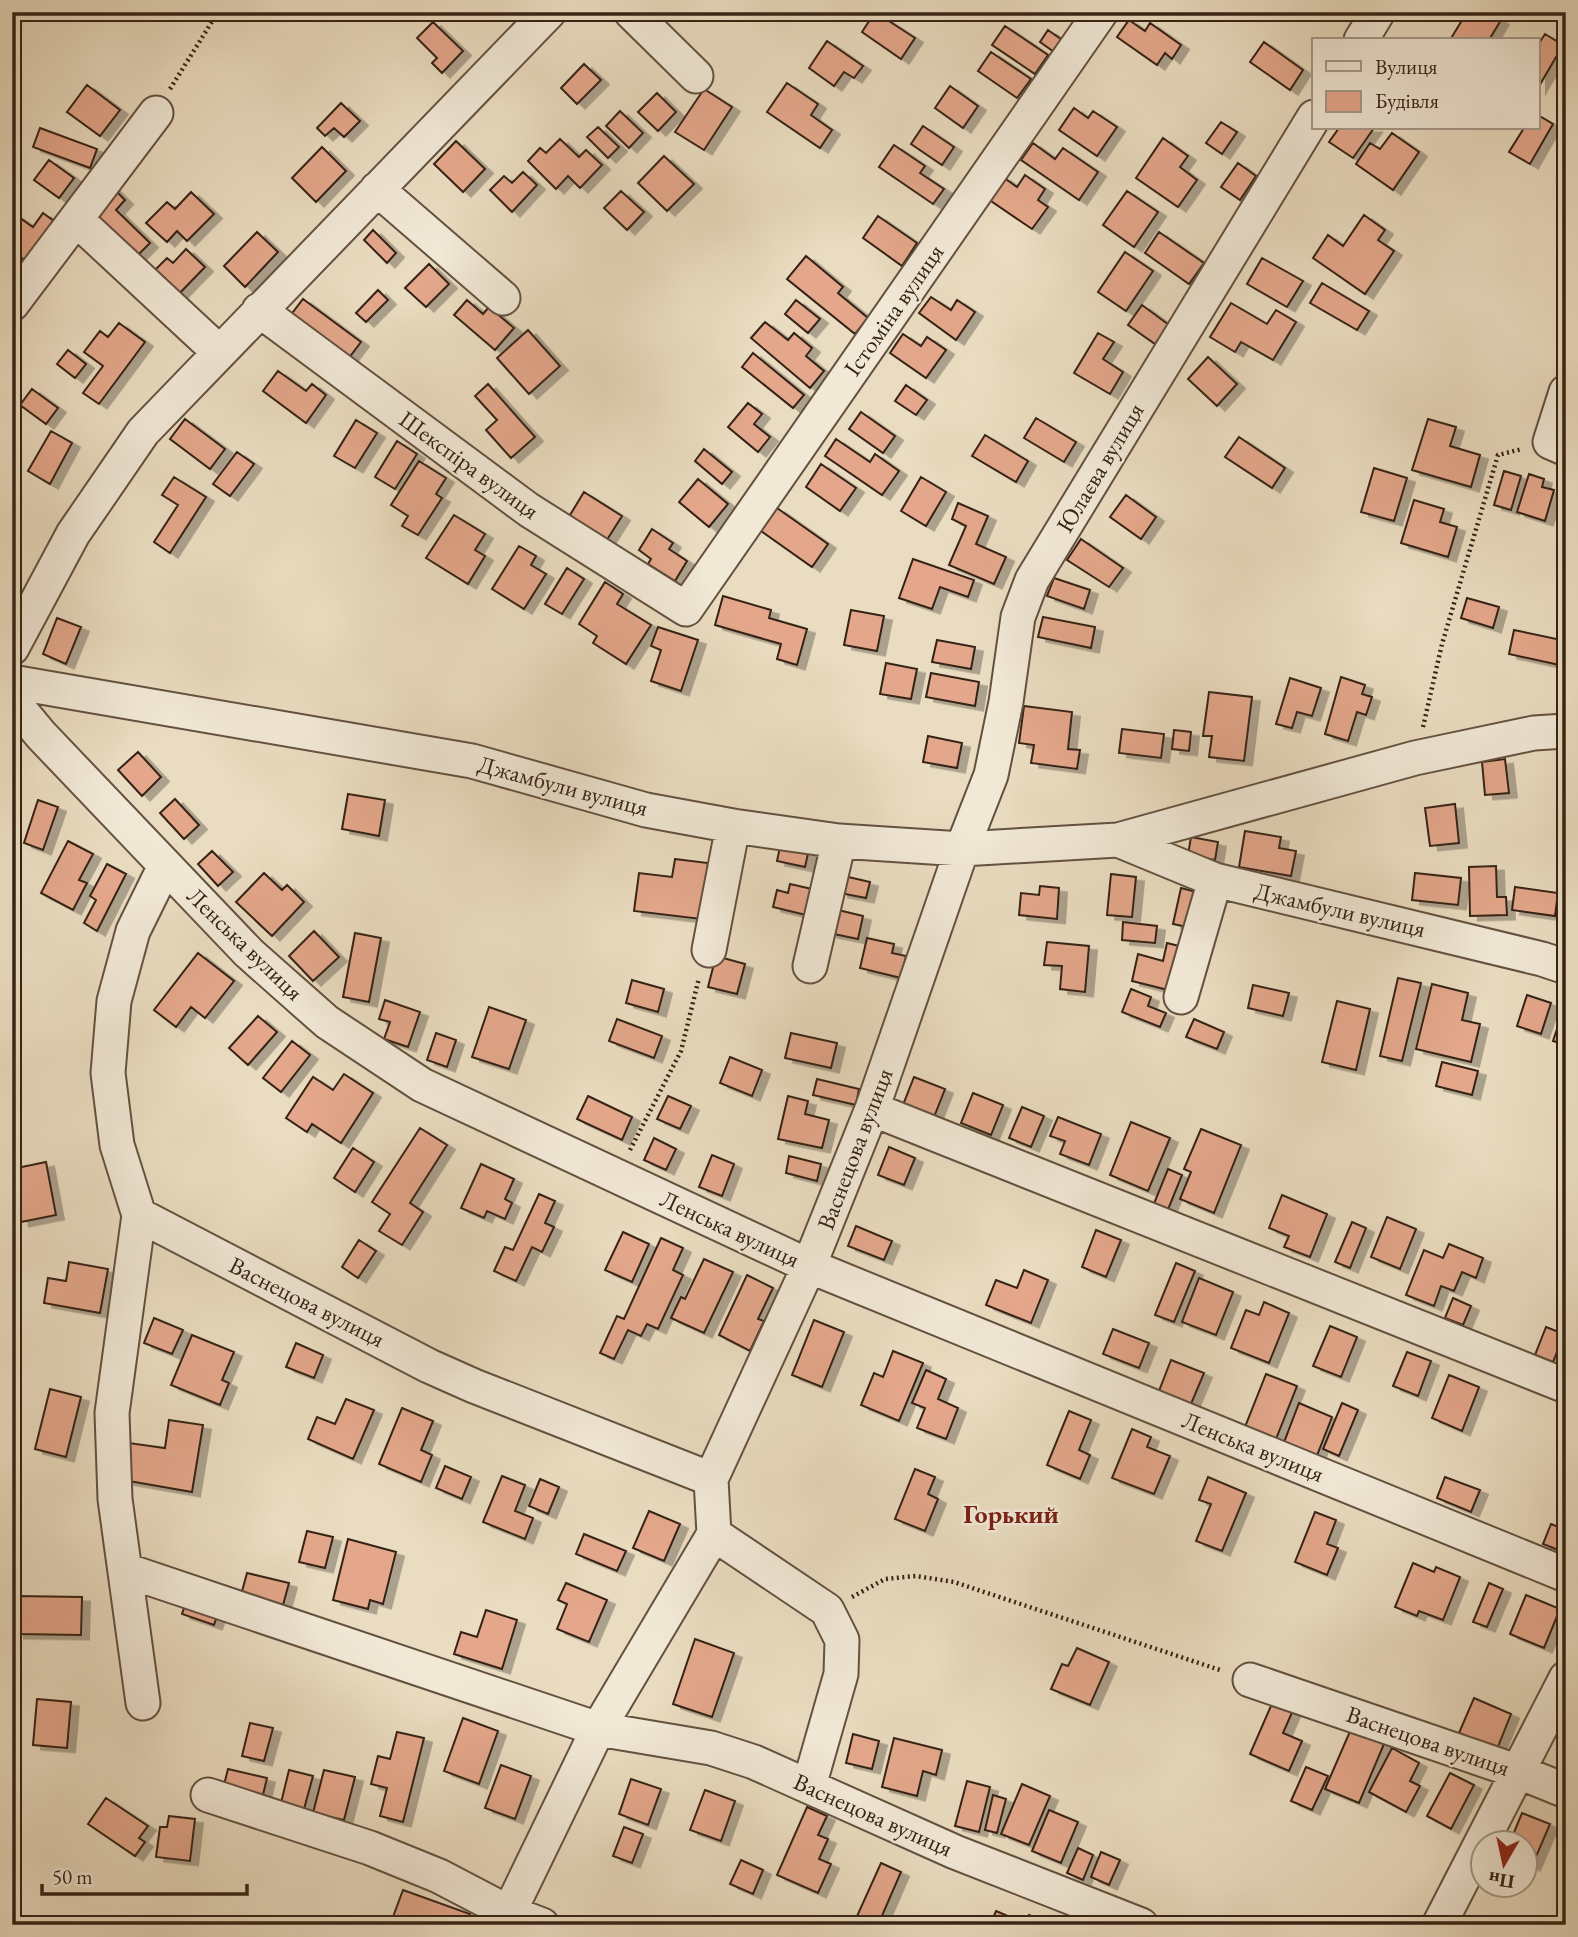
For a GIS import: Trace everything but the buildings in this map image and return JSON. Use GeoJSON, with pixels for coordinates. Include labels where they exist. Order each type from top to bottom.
{"type":"FeatureCollection","features":[{"type":"Feature","properties":{"kind":"street"},"geometry":{"type":"LineString","coordinates":[[12,648],[73,534],[143,432],[549,12]]}},
{"type":"Feature","properties":{"kind":"street"},"geometry":{"type":"LineString","coordinates":[[631,12],[696,76]]}},
{"type":"Feature","properties":{"kind":"street","name":"Істоміна вулиця"},"geometry":{"type":"LineString","coordinates":[[686,609],[1101,12]]}},
{"type":"Feature","properties":{"kind":"street"},"geometry":{"type":"LineString","coordinates":[[1362,38],[1378,12]]}},
{"type":"Feature","properties":{"kind":"street"},"geometry":{"type":"LineString","coordinates":[[12,304],[156,113]]}},
{"type":"Feature","properties":{"kind":"street","name":"Юлаєва вулиця"},"geometry":{"type":"LineString","coordinates":[[962,849],[991,775],[1006,702],[1018,617],[1032,580],[1312,120]]}},
{"type":"Feature","properties":{"kind":"street"},"geometry":{"type":"LineString","coordinates":[[377,189],[503,298]]}},
{"type":"Feature","properties":{"kind":"street"},"geometry":{"type":"LineString","coordinates":[[76,219],[219,352]]}},
{"type":"Feature","properties":{"kind":"street","name":"Шекспіра вулиця"},"geometry":{"type":"LineString","coordinates":[[259,310],[529,510],[686,609]]}},
{"type":"Feature","properties":{"kind":"street"},"geometry":{"type":"LineString","coordinates":[[1566,392],[1550,442],[1566,449]]}},
{"type":"Feature","properties":{"kind":"street","name":"Джамбули вулиця"},"geometry":{"type":"LineString","coordinates":[[12,682],[472,761],[646,810],[733,826],[839,841],[962,849],[1118,840],[1415,758],[1534,733],[1566,731]]}},
{"type":"Feature","properties":{"kind":"street","name":"Ленська вулиця"},"geometry":{"type":"LineString","coordinates":[[12,700],[41,735],[248,953],[327,1022],[422,1084],[809,1266],[1566,1575]]}},
{"type":"Feature","properties":{"kind":"street"},"geometry":{"type":"LineString","coordinates":[[709,950],[733,826]]}},
{"type":"Feature","properties":{"kind":"street","name":"Джамбули вулиця"},"geometry":{"type":"LineString","coordinates":[[1118,840],[1215,880],[1566,967]]}},
{"type":"Feature","properties":{"kind":"street"},"geometry":{"type":"LineString","coordinates":[[810,966],[839,841]]}},
{"type":"Feature","properties":{"kind":"street","name":"Васнецова вулиця"},"geometry":{"type":"LineString","coordinates":[[714,1534],[711,1479],[809,1266],[873,1110],[962,849]]}},
{"type":"Feature","properties":{"kind":"street"},"geometry":{"type":"LineString","coordinates":[[143,1703],[115,1499],[111,1413],[139,1215],[117,1145],[108,1073],[114,1001],[133,931],[165,866]]}},
{"type":"Feature","properties":{"kind":"street"},"geometry":{"type":"LineString","coordinates":[[1181,997],[1215,880]]}},
{"type":"Feature","properties":{"kind":"street"},"geometry":{"type":"LineString","coordinates":[[873,1110],[1566,1386]]}},
{"type":"Feature","properties":{"kind":"street","name":"Васнецова вулиця"},"geometry":{"type":"LineString","coordinates":[[139,1215],[429,1366],[711,1479]]}},
{"type":"Feature","properties":{"kind":"street"},"geometry":{"type":"LineString","coordinates":[[506,1919],[598,1729],[714,1534],[827,1610],[842,1640],[841,1674],[809,1786]]}},
{"type":"Feature","properties":{"kind":"street","name":"Васнецова вулиця"},"geometry":{"type":"LineString","coordinates":[[125,1570],[598,1729],[711,1748],[754,1762],[956,1852],[1141,1925]]}},
{"type":"Feature","properties":{"kind":"street"},"geometry":{"type":"LineString","coordinates":[[1439,1925],[1566,1678]]}},
{"type":"Feature","properties":{"kind":"street","name":"Васнецова вулиця"},"geometry":{"type":"LineString","coordinates":[[1250,1680],[1519,1772],[1566,1791]]}},
{"type":"Feature","properties":{"kind":"street"},"geometry":{"type":"LineString","coordinates":[[208,1795],[370,1848],[439,1876],[506,1919],[542,1925]]}},
{"type":"Feature","properties":{"kind":"path"},"geometry":{"type":"LineString","coordinates":[[156,113],[218,12]]}},
{"type":"Feature","properties":{"kind":"path"},"geometry":{"type":"LineString","coordinates":[[1415,758],[1441,644],[1498,455]]}},
{"type":"Feature","properties":{"kind":"path"},"geometry":{"type":"LineString","coordinates":[[617,1176],[681,1051],[694,991],[709,950]]}},
{"type":"Feature","properties":{"kind":"path"},"geometry":{"type":"LineString","coordinates":[[827,1610],[885,1579],[916,1576],[954,1582],[1250,1680]]}},
{"type":"Feature","properties":{"kind":"district","name":"Горький"},"geometry":{"type":"Point","coordinates":[1011,1514]}}]}
